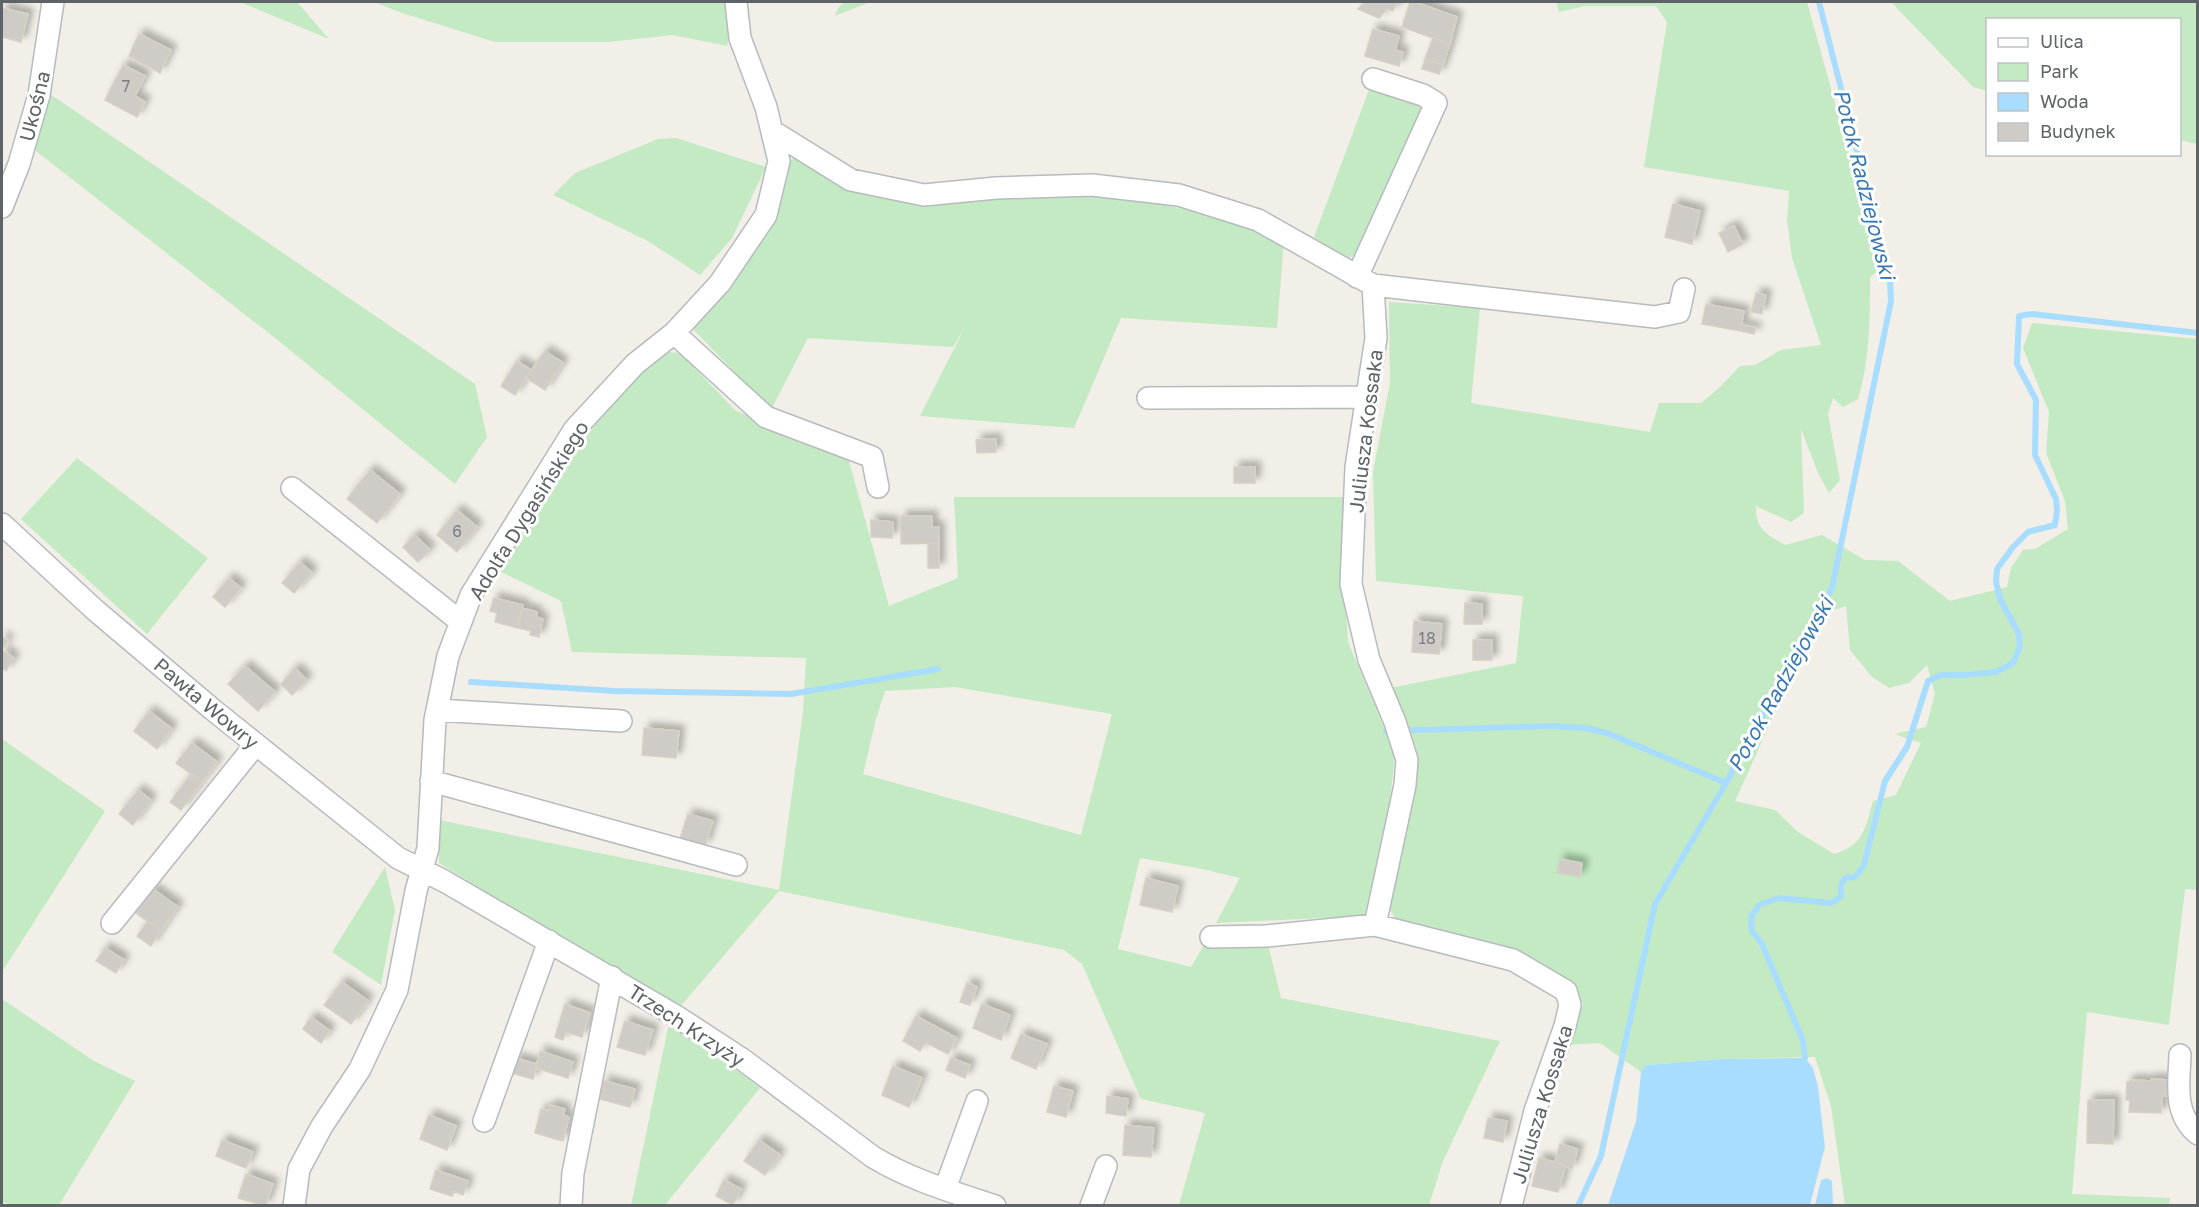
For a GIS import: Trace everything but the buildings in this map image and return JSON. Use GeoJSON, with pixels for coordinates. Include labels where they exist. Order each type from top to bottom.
{"type":"FeatureCollection","features":[{"type":"Feature","properties":{"kind":"street","name":"Ukośna"},"geometry":{"type":"LineString","coordinates":[[2,207],[19,164],[39,95],[53,2]]}},
{"type":"Feature","properties":{"kind":"street","name":"Adolfa Dygasińskiego"},"geometry":{"type":"LineString","coordinates":[[294,1206],[299,1169],[322,1126],[360,1069],[397,990],[416,891],[428,848],[437,710],[448,656],[471,595],[574,430],[635,364],[675,333],[720,283],[766,215],[779,161],[766,107],[740,38],[736,2]]}},
{"type":"Feature","properties":{"kind":"street","name":"Juliusza Kossaka"},"geometry":{"type":"LineString","coordinates":[[1373,79],[1423,95],[1436,103],[1365,281],[1376,338],[1356,467],[1351,584],[1369,660],[1398,731],[1407,760],[1405,785],[1375,925]]}},
{"type":"Feature","properties":{"kind":"street"},"geometry":{"type":"LineString","coordinates":[[772,131],[851,180],[924,195],[1092,185],[1179,195],[1258,220],[1365,281],[1655,317],[1679,312],[1684,289]]}},
{"type":"Feature","properties":{"kind":"street"},"geometry":{"type":"LineString","coordinates":[[675,333],[766,417],[872,457],[878,487]]}},
{"type":"Feature","properties":{"kind":"street"},"geometry":{"type":"LineString","coordinates":[[1148,398],[1367,397]]}},
{"type":"Feature","properties":{"kind":"street"},"geometry":{"type":"LineString","coordinates":[[292,488],[461,622]]}},
{"type":"Feature","properties":{"kind":"street","name":"Pawła Wowry"},"geometry":{"type":"LineString","coordinates":[[2,524],[95,610],[256,744],[398,858],[422,870]]}},
{"type":"Feature","properties":{"kind":"street"},"geometry":{"type":"LineString","coordinates":[[437,710],[621,721]]}},
{"type":"Feature","properties":{"kind":"street"},"geometry":{"type":"LineString","coordinates":[[112,923],[256,744]]}},
{"type":"Feature","properties":{"kind":"street"},"geometry":{"type":"LineString","coordinates":[[431,781],[736,865]]}},
{"type":"Feature","properties":{"kind":"street","name":"Trzech Krzyży"},"geometry":{"type":"LineString","coordinates":[[422,870],[612,977],[712,1039],[873,1157],[907,1176],[995,1206]]}},
{"type":"Feature","properties":{"kind":"street","name":"Juliusza Kossaka"},"geometry":{"type":"LineString","coordinates":[[1211,937],[1266,936],[1375,925],[1513,960],[1566,991],[1570,1005],[1565,1026],[1535,1111],[1511,1206]]}},
{"type":"Feature","properties":{"kind":"street"},"geometry":{"type":"LineString","coordinates":[[484,1121],[549,941]]}},
{"type":"Feature","properties":{"kind":"street"},"geometry":{"type":"LineString","coordinates":[[571,1206],[573,1173],[612,977]]}},
{"type":"Feature","properties":{"kind":"street"},"geometry":{"type":"LineString","coordinates":[[2180,1055],[2178,1094],[2180,1106],[2187,1124],[2198,1134]]}},
{"type":"Feature","properties":{"kind":"street"},"geometry":{"type":"LineString","coordinates":[[945,1189],[977,1101]]}},
{"type":"Feature","properties":{"kind":"street"},"geometry":{"type":"LineString","coordinates":[[1091,1206],[1106,1166]]}},
{"type":"Feature","properties":{"kind":"green space"},"geometry":{"type":"Polygon","coordinates":[[[240,2],[297,2],[329,39],[240,2]]]}},
{"type":"Feature","properties":{"kind":"green space"},"geometry":{"type":"Polygon","coordinates":[[[374,2],[732,2],[733,12],[727,46],[673,35],[608,42],[495,42],[374,2]]]}},
{"type":"Feature","properties":{"kind":"green space"},"geometry":{"type":"Polygon","coordinates":[[[844,2],[870,2],[835,16],[838,8],[844,2]]]}},
{"type":"Feature","properties":{"kind":"green space"},"geometry":{"type":"Polygon","coordinates":[[[1556,2],[1807,2],[1881,269],[1870,277],[1867,354],[1858,399],[1843,407],[1833,398],[1828,414],[1840,480],[1829,493],[1818,473],[1801,429],[1804,513],[1791,522],[1756,506],[1760,526],[1785,545],[1822,535],[1865,560],[1898,561],[1950,601],[2007,587],[2011,568],[2023,550],[2035,549],[2068,529],[2065,501],[2046,453],[2049,412],[2023,348],[2032,323],[2197,339],[2197,890],[2185,889],[2169,1025],[2087,1012],[2072,1194],[2170,1198],[2169,1205],[1845,1205],[1831,1106],[1815,1057],[1723,1059],[1646,1065],[1641,1072],[1600,1043],[1565,1045],[1583,1004],[1572,985],[1399,923],[1388,907],[1415,768],[1385,689],[1516,663],[1523,596],[1376,581],[1373,472],[1390,383],[1389,302],[1480,308],[1471,403],[1650,432],[1659,403],[1701,403],[1740,366],[1755,365],[1781,350],[1821,345],[1792,258],[1787,220],[1789,191],[1644,167],[1667,22],[1656,6],[1585,6],[1559,12],[1556,2]],[[1846,606],[1819,615],[1735,801],[1775,810],[1798,832],[1834,854],[1852,846],[1862,835],[1873,801],[1896,795],[1921,743],[1894,734],[1926,727],[1935,694],[1927,665],[1909,683],[1889,688],[1872,677],[1850,650],[1846,606]]]}},
{"type":"Feature","properties":{"kind":"green space"},"geometry":{"type":"Polygon","coordinates":[[[1891,2],[2197,2],[2197,144],[2181,140],[2181,18],[1986,18],[1986,91],[1973,87],[1891,2]]]}},
{"type":"Feature","properties":{"kind":"green space"},"geometry":{"type":"Polygon","coordinates":[[[1373,79],[1425,104],[1357,255],[1344,259],[1314,237],[1373,79]]]}},
{"type":"Feature","properties":{"kind":"green space"},"geometry":{"type":"Polygon","coordinates":[[[50,94],[475,384],[487,437],[455,484],[275,338],[31,147],[50,94]]]}},
{"type":"Feature","properties":{"kind":"green space"},"geometry":{"type":"Polygon","coordinates":[[[676,138],[766,167],[732,238],[700,275],[648,241],[553,195],[575,173],[658,139],[676,138]]]}},
{"type":"Feature","properties":{"kind":"green space"},"geometry":{"type":"Polygon","coordinates":[[[794,157],[974,198],[1098,195],[1170,206],[1254,226],[1284,240],[1277,328],[1121,318],[1074,428],[920,416],[965,327],[953,347],[808,338],[771,410],[692,328],[783,168],[794,157]]]}},
{"type":"Feature","properties":{"kind":"green space"},"geometry":{"type":"Polygon","coordinates":[[[664,352],[680,353],[735,410],[849,461],[889,606],[958,578],[954,497],[1346,497],[1342,554],[1348,642],[1395,754],[1390,802],[1365,916],[1216,923],[1240,878],[1140,858],[1118,949],[1191,967],[1204,945],[1266,936],[1281,998],[1500,1041],[1443,1161],[1429,1205],[1179,1205],[1205,1113],[1141,1099],[1082,964],[1064,950],[779,891],[679,1008],[641,988],[439,863],[439,820],[779,890],[803,712],[806,658],[572,652],[561,601],[499,571],[576,451],[610,405],[664,352]],[[955,687],[885,691],[863,774],[1081,835],[1112,714],[955,687]]]}},
{"type":"Feature","properties":{"kind":"green space"},"geometry":{"type":"Polygon","coordinates":[[[77,458],[208,558],[147,634],[21,519],[77,458]]]}},
{"type":"Feature","properties":{"kind":"green space"},"geometry":{"type":"Polygon","coordinates":[[[2,739],[105,811],[2,972],[2,739]]]}},
{"type":"Feature","properties":{"kind":"green space"},"geometry":{"type":"Polygon","coordinates":[[[385,867],[395,910],[381,985],[332,952],[385,867]]]}},
{"type":"Feature","properties":{"kind":"green space"},"geometry":{"type":"Polygon","coordinates":[[[2,999],[94,1061],[135,1081],[59,1205],[15,1206],[2,1202],[2,999]]]}},
{"type":"Feature","properties":{"kind":"green space"},"geometry":{"type":"Polygon","coordinates":[[[670,1018],[760,1088],[665,1205],[631,1206],[670,1018]]]}},
{"type":"Feature","properties":{"kind":"water"},"geometry":{"type":"Polygon","coordinates":[[[1805,1058],[1813,1068],[1818,1087],[1825,1147],[1810,1205],[1608,1205],[1636,1121],[1641,1072],[1646,1065],[1723,1059],[1805,1058]]]}},
{"type":"Feature","properties":{"kind":"water"},"geometry":{"type":"Polygon","coordinates":[[[1827,1178],[1832,1181],[1833,1205],[1815,1205],[1821,1180],[1827,1178]]]}},
{"type":"Feature","properties":{"kind":"waterway","name":"Potok Radziejowski"},"geometry":{"type":"LineString","coordinates":[[1578,1206],[1601,1156],[1655,904],[1726,783],[1832,588],[1891,301],[1890,281],[1819,2]]}},
{"type":"Feature","properties":{"kind":"waterway"},"geometry":{"type":"LineString","coordinates":[[1805,1058],[1803,1041],[1762,944],[1752,931],[1751,917],[1759,905],[1779,898],[1832,903],[1841,896],[1841,885],[1845,878],[1855,877],[1864,865],[1885,781],[1907,747],[1928,681],[1941,675],[1996,672],[2013,663],[2020,647],[2019,634],[2000,599],[1996,582],[1997,569],[2013,547],[2028,532],[2055,525],[2057,510],[2056,499],[2035,455],[2036,400],[2017,364],[2019,316],[2032,314],[2198,333]]}},
{"type":"Feature","properties":{"kind":"waterway"},"geometry":{"type":"LineString","coordinates":[[471,682],[615,691],[791,694],[938,669]]}},
{"type":"Feature","properties":{"kind":"waterway"},"geometry":{"type":"LineString","coordinates":[[1386,731],[1553,726],[1586,728],[1607,733],[1726,783]]}}]}
